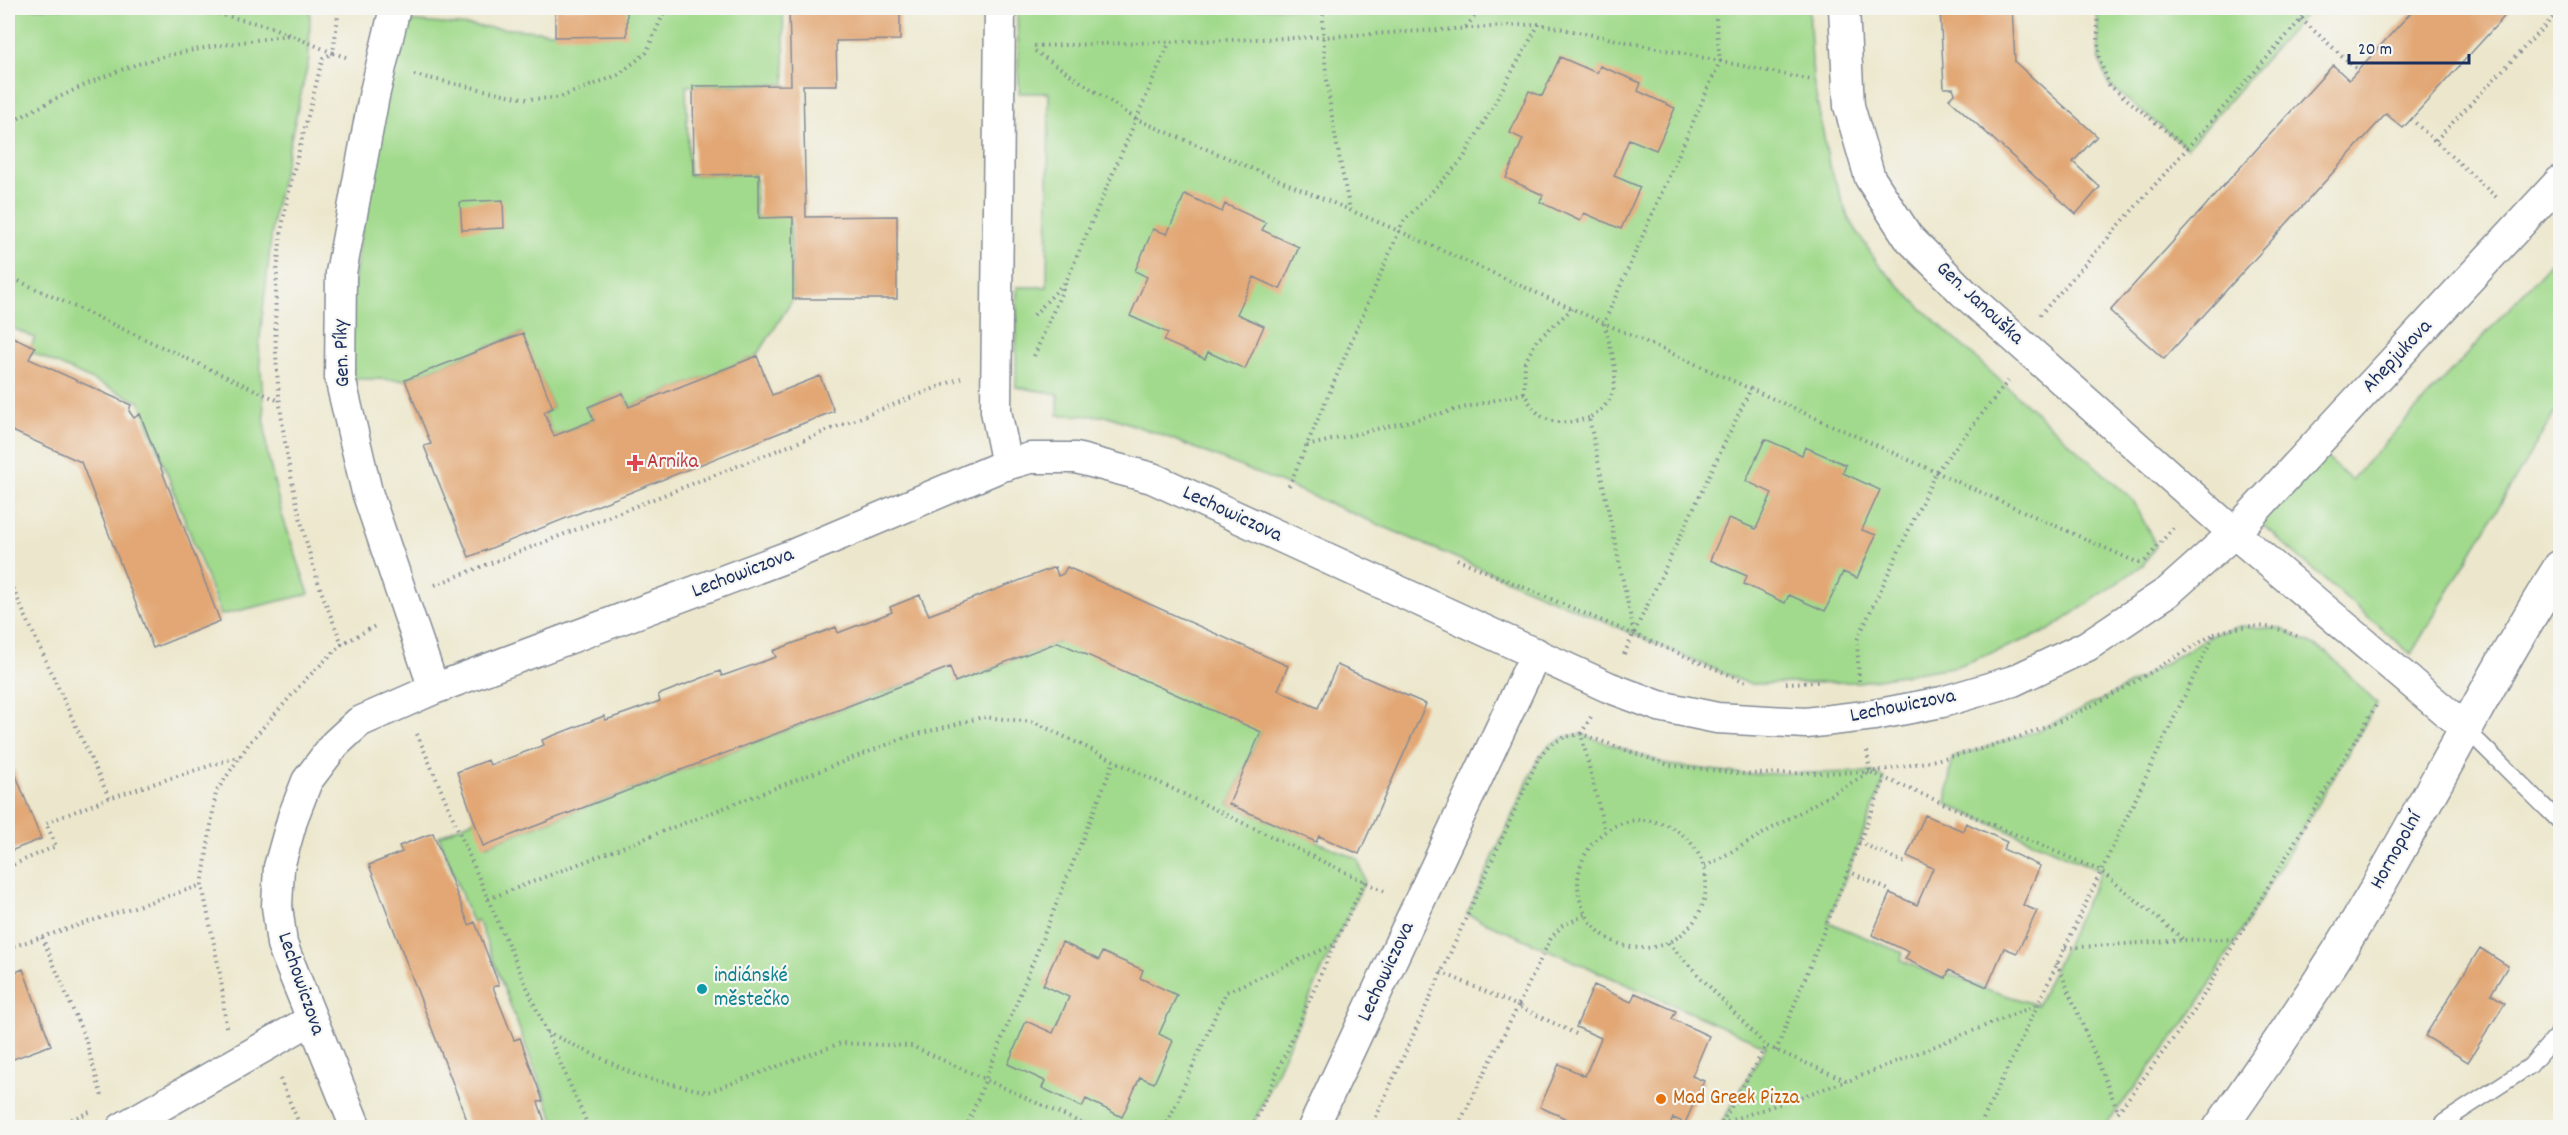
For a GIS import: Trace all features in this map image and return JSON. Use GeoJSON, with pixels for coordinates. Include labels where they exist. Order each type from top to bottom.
{"type":"FeatureCollection","features":[{"type":"Feature","properties":{"kind":"street","name":"Gen. Píky"},"geometry":{"type":"LineString","coordinates":[[395,8],[374,96],[341,273],[340,378],[367,492],[434,689]]}},
{"type":"Feature","properties":{"kind":"street"},"geometry":{"type":"LineString","coordinates":[[1000,8],[996,411],[1007,465]]}},
{"type":"Feature","properties":{"kind":"street","name":"Gen. Janouška"},"geometry":{"type":"LineString","coordinates":[[1844,8],[1849,106],[1870,178],[1908,237],[1963,292],[2234,533],[2465,728]]}},
{"type":"Feature","properties":{"kind":"street","name":"Ahepjukova"},"geometry":{"type":"LineString","coordinates":[[2234,533],[2560,181]]}},
{"type":"Feature","properties":{"kind":"street","name":"Lechowiczova"},"geometry":{"type":"LineString","coordinates":[[356,1128],[282,944],[277,906],[279,867],[293,817],[307,781],[335,744],[359,722],[434,689],[792,555],[1007,465],[1030,458],[1077,458],[1152,478],[1608,687],[1670,709],[1717,718],[1806,723],[1942,702],[2013,681],[2087,646],[2169,591],[2234,533]]}},
{"type":"Feature","properties":{"kind":"street","name":"Hornopolní"},"geometry":{"type":"LineString","coordinates":[[2220,1128],[2291,1026],[2372,896],[2514,640],[2560,567]]}},
{"type":"Feature","properties":{"kind":"street","name":"Lechowiczova"},"geometry":{"type":"LineString","coordinates":[[1313,1128],[1536,653]]}},
{"type":"Feature","properties":{"kind":"street"},"geometry":{"type":"LineString","coordinates":[[113,1117],[266,1045],[311,1020]]}},
{"type":"Feature","properties":{"kind":"lane"},"geometry":{"type":"LineString","coordinates":[[2465,728],[2560,822]]}},
{"type":"Feature","properties":{"kind":"lane"},"geometry":{"type":"LineString","coordinates":[[2442,1128],[2444,1122],[2530,1066],[2560,1031]]}},
{"type":"Feature","properties":{"kind":"path"},"geometry":{"type":"LineString","coordinates":[[195,8],[271,27],[333,53],[339,8]]}},
{"type":"Feature","properties":{"kind":"path"},"geometry":{"type":"LineString","coordinates":[[1323,8],[1322,37],[1332,126],[1350,210]]}},
{"type":"Feature","properties":{"kind":"path"},"geometry":{"type":"LineString","coordinates":[[1466,28],[1481,8]]}},
{"type":"Feature","properties":{"kind":"path"},"geometry":{"type":"LineString","coordinates":[[1572,309],[1537,340],[1525,362],[1524,393],[1531,408],[1554,423],[1571,423],[1589,418],[1607,403],[1615,387],[1615,364],[1604,323],[1720,61],[1715,8]]}},
{"type":"Feature","properties":{"kind":"path"},"geometry":{"type":"LineString","coordinates":[[2097,8],[2099,57],[2109,85],[2187,148]]}},
{"type":"Feature","properties":{"kind":"path"},"geometry":{"type":"LineString","coordinates":[[1859,681],[1857,640],[1936,472],[2024,346],[2187,148],[2311,8]]}},
{"type":"Feature","properties":{"kind":"path"},"geometry":{"type":"LineString","coordinates":[[2435,141],[2560,10]]}},
{"type":"Feature","properties":{"kind":"path"},"geometry":{"type":"LineString","coordinates":[[2301,19],[2358,70]]}},
{"type":"Feature","properties":{"kind":"path"},"geometry":{"type":"LineString","coordinates":[[1289,486],[1402,222],[1463,159],[1539,24]]}},
{"type":"Feature","properties":{"kind":"path"},"geometry":{"type":"LineString","coordinates":[[1848,88],[1539,24],[1322,37],[1029,47],[1136,119],[1399,231],[2180,581]]}},
{"type":"Feature","properties":{"kind":"path"},"geometry":{"type":"LineString","coordinates":[[8,124],[103,77],[143,62],[290,35]]}},
{"type":"Feature","properties":{"kind":"path"},"geometry":{"type":"LineString","coordinates":[[1034,356],[1169,43]]}},
{"type":"Feature","properties":{"kind":"path"},"geometry":{"type":"LineString","coordinates":[[2411,119],[2523,222]]}},
{"type":"Feature","properties":{"kind":"path"},"geometry":{"type":"LineString","coordinates":[[8,276],[279,401]]}},
{"type":"Feature","properties":{"kind":"path"},"geometry":{"type":"LineString","coordinates":[[404,597],[969,375],[996,345]]}},
{"type":"Feature","properties":{"kind":"path"},"geometry":{"type":"LineString","coordinates":[[1605,831],[1581,734],[1608,687],[1751,388]]}},
{"type":"Feature","properties":{"kind":"path"},"geometry":{"type":"LineString","coordinates":[[1307,446],[1524,393]]}},
{"type":"Feature","properties":{"kind":"path"},"geometry":{"type":"LineString","coordinates":[[1589,418],[1634,633]]}},
{"type":"Feature","properties":{"kind":"path"},"geometry":{"type":"LineString","coordinates":[[2133,571],[2143,565],[2156,546],[2198,501]]}},
{"type":"Feature","properties":{"kind":"path"},"geometry":{"type":"LineString","coordinates":[[1457,559],[1749,684],[1774,721]]}},
{"type":"Feature","properties":{"kind":"path"},"geometry":{"type":"LineString","coordinates":[[8,578],[96,770]]}},
{"type":"Feature","properties":{"kind":"path"},"geometry":{"type":"LineString","coordinates":[[21,608],[109,798]]}},
{"type":"Feature","properties":{"kind":"path"},"geometry":{"type":"LineString","coordinates":[[1371,1128],[1538,759],[1549,745],[1565,737],[1581,734],[1668,765],[1745,774],[1870,772],[1952,758],[2039,730],[2115,693],[2214,634],[2240,626],[2282,629],[2309,643]]}},
{"type":"Feature","properties":{"kind":"path"},"geometry":{"type":"LineString","coordinates":[[1979,1128],[2214,634]]}},
{"type":"Feature","properties":{"kind":"path"},"geometry":{"type":"LineString","coordinates":[[227,1036],[221,979],[202,885],[216,792],[240,756],[306,679],[342,644]]}},
{"type":"Feature","properties":{"kind":"path"},"geometry":{"type":"LineString","coordinates":[[1848,682],[1870,680]]}},
{"type":"Feature","properties":{"kind":"path"},"geometry":{"type":"LineString","coordinates":[[1782,683],[1826,682]]}},
{"type":"Feature","properties":{"kind":"path"},"geometry":{"type":"LineString","coordinates":[[2058,963],[2118,1112],[2194,1011],[2238,939],[2377,704],[2369,696]]}},
{"type":"Feature","properties":{"kind":"path"},"geometry":{"type":"LineString","coordinates":[[404,703],[589,1128]]}},
{"type":"Feature","properties":{"kind":"path"},"geometry":{"type":"LineString","coordinates":[[1862,716],[1870,772]]}},
{"type":"Feature","properties":{"kind":"path"},"geometry":{"type":"LineString","coordinates":[[488,899],[907,737],[983,717],[1034,722],[1417,907]]}},
{"type":"Feature","properties":{"kind":"path"},"geometry":{"type":"LineString","coordinates":[[8,867],[56,846],[46,823],[109,798],[240,756]]}},
{"type":"Feature","properties":{"kind":"path"},"geometry":{"type":"LineString","coordinates":[[966,1128],[1114,760]]}},
{"type":"Feature","properties":{"kind":"path"},"geometry":{"type":"LineString","coordinates":[[1870,772],[2101,871],[2184,940]]}},
{"type":"Feature","properties":{"kind":"path"},"geometry":{"type":"LineString","coordinates":[[1705,867],[1870,772]]}},
{"type":"Feature","properties":{"kind":"path"},"geometry":{"type":"LineString","coordinates":[[1776,1051],[1885,778]]}},
{"type":"Feature","properties":{"kind":"path"},"geometry":{"type":"LineString","coordinates":[[1649,819],[1674,828],[1695,847],[1705,867],[1707,888],[1700,914],[1686,932],[1668,944],[1642,948],[1617,944],[1594,927],[1585,915],[1578,892],[1580,866],[1590,845],[1605,831],[1625,821],[1649,819]]}},
{"type":"Feature","properties":{"kind":"path"},"geometry":{"type":"LineString","coordinates":[[1859,842],[1905,863]]}},
{"type":"Feature","properties":{"kind":"path"},"geometry":{"type":"LineString","coordinates":[[1848,871],[1891,891]]}},
{"type":"Feature","properties":{"kind":"path"},"geometry":{"type":"LineString","coordinates":[[1252,1128],[1365,881]]}},
{"type":"Feature","properties":{"kind":"path"},"geometry":{"type":"LineString","coordinates":[[8,948],[202,885]]}},
{"type":"Feature","properties":{"kind":"path"},"geometry":{"type":"LineString","coordinates":[[1457,1128],[1551,938],[1562,926],[1585,915]]}},
{"type":"Feature","properties":{"kind":"path"},"geometry":{"type":"LineString","coordinates":[[42,937],[85,1038],[113,1117]]}},
{"type":"Feature","properties":{"kind":"path"},"geometry":{"type":"LineString","coordinates":[[2064,948],[2238,939]]}},
{"type":"Feature","properties":{"kind":"path"},"geometry":{"type":"LineString","coordinates":[[1668,944],[1766,1046],[1848,1081]]}},
{"type":"Feature","properties":{"kind":"path"},"geometry":{"type":"LineString","coordinates":[[1164,1128],[1226,992],[1334,945]]}},
{"type":"Feature","properties":{"kind":"path"},"geometry":{"type":"LineString","coordinates":[[1441,972],[1576,1034]]}},
{"type":"Feature","properties":{"kind":"path"},"geometry":{"type":"LineString","coordinates":[[1720,1126],[1848,1081],[2037,1005]]}},
{"type":"Feature","properties":{"kind":"path"},"geometry":{"type":"LineString","coordinates":[[547,1032],[640,1077],[708,1092],[841,1042],[912,1046],[1092,1128]]}},
{"type":"Feature","properties":{"kind":"path"},"geometry":{"type":"LineString","coordinates":[[266,1045],[301,1128]]}},
{"type":"Feature","properties":{"kind":"path"},"geometry":{"type":"LineString","coordinates":[[1720,1126],[1766,1046]]}},
{"type":"Feature","properties":{"kind":"path"},"geometry":{"type":"LineString","coordinates":[[49,1128],[93,1111]]}},
{"type":"Feature","properties":{"kind":"green space"},"geometry":{"type":"Polygon","coordinates":[[[8,8],[310,8],[309,59],[274,213],[259,346],[267,452],[282,515],[309,594],[221,615],[140,402],[29,351],[35,338],[8,326],[8,8]]]}},
{"type":"Feature","properties":{"kind":"green space"},"geometry":{"type":"Polygon","coordinates":[[[623,8],[783,8],[785,84],[686,86],[689,175],[755,174],[756,217],[790,217],[793,299],[757,356],[629,407],[623,393],[588,407],[594,420],[554,436],[544,412],[553,408],[522,333],[405,380],[340,378],[392,20],[551,32],[622,31],[623,8]]]}},
{"type":"Feature","properties":{"kind":"green space"},"geometry":{"type":"Polygon","coordinates":[[[1017,8],[1809,8],[1813,80],[1829,164],[1848,217],[1877,263],[1920,307],[2133,500],[2156,546],[2143,565],[2048,631],[1958,666],[1859,682],[1749,684],[1289,486],[1167,437],[1108,416],[1058,415],[1058,394],[1016,387],[1017,287],[1047,287],[1049,93],[1019,93],[1017,8]]]}},
{"type":"Feature","properties":{"kind":"green space"},"geometry":{"type":"Polygon","coordinates":[[[2097,8],[2311,8],[2187,148],[2109,85],[2099,57],[2097,8]]]}},
{"type":"Feature","properties":{"kind":"green space"},"geometry":{"type":"Polygon","coordinates":[[[2560,253],[2560,404],[2411,654],[2251,515],[2315,447],[2351,480],[2560,253]]]}},
{"type":"Feature","properties":{"kind":"green space"},"geometry":{"type":"Polygon","coordinates":[[[2240,626],[2282,629],[2328,653],[2377,704],[2194,1011],[2104,1127],[1719,1127],[1766,1046],[1467,914],[1538,759],[1549,745],[1565,737],[1581,734],[1669,765],[1745,774],[1870,772],[1885,778],[1828,922],[1903,953],[1901,960],[1943,979],[1946,972],[1983,988],[2037,1005],[2101,871],[1946,804],[1952,758],[2039,730],[2115,693],[2214,634],[2240,626]]]}},
{"type":"Feature","properties":{"kind":"green space"},"geometry":{"type":"Polygon","coordinates":[[[1061,641],[1262,729],[1229,804],[1358,859],[1365,881],[1336,939],[1252,1127],[557,1128],[478,920],[472,922],[439,836],[476,819],[487,845],[951,667],[956,682],[1061,641]]]}},
{"type":"Feature","properties":{"kind":"building"},"geometry":{"type":"Polygon","coordinates":[[[555,8],[627,8],[627,36],[555,37],[555,8]]]}},
{"type":"Feature","properties":{"kind":"building"},"geometry":{"type":"Polygon","coordinates":[[[789,8],[900,8],[900,40],[836,41],[837,85],[803,85],[806,217],[897,216],[897,299],[793,299],[793,217],[759,218],[759,174],[694,175],[693,86],[791,85],[789,8]]]}},
{"type":"Feature","properties":{"kind":"building"},"geometry":{"type":"Polygon","coordinates":[[[1940,8],[2012,8],[2015,62],[2097,136],[2073,162],[2100,187],[2076,214],[1949,99],[1955,93],[1953,88],[1944,88],[1940,8]]]}},
{"type":"Feature","properties":{"kind":"building"},"geometry":{"type":"Polygon","coordinates":[[[2415,8],[2512,8],[2403,128],[2386,114],[2164,359],[2110,311],[2333,65],[2349,80],[2415,8]]]}},
{"type":"Feature","properties":{"kind":"building"},"geometry":{"type":"Polygon","coordinates":[[[1560,57],[1597,73],[1600,66],[1641,83],[1638,91],[1675,108],[1656,150],[1629,139],[1614,176],[1640,187],[1621,229],[1584,213],[1580,221],[1540,202],[1543,195],[1506,178],[1523,139],[1510,133],[1529,91],[1542,96],[1560,57]]]}},
{"type":"Feature","properties":{"kind":"building"},"geometry":{"type":"Polygon","coordinates":[[[1185,194],[1222,212],[1225,204],[1266,223],[1262,230],[1299,247],[1280,289],[1254,277],[1237,314],[1264,326],[1245,369],[1208,352],[1205,359],[1164,341],[1168,333],[1130,316],[1147,277],[1135,271],[1153,229],[1167,234],[1185,194]]]}},
{"type":"Feature","properties":{"kind":"building"},"geometry":{"type":"Polygon","coordinates":[[[503,200],[504,228],[462,230],[460,202],[503,200]]]}},
{"type":"Feature","properties":{"kind":"building"},"geometry":{"type":"Polygon","coordinates":[[[523,333],[553,408],[544,412],[554,436],[594,420],[588,407],[623,393],[629,407],[757,356],[772,395],[820,376],[834,411],[469,557],[424,446],[431,444],[405,380],[523,333]]]}},
{"type":"Feature","properties":{"kind":"building"},"geometry":{"type":"Polygon","coordinates":[[[8,335],[35,347],[29,359],[131,405],[129,411],[134,418],[140,414],[220,621],[153,648],[81,462],[8,429],[8,335]]]}},
{"type":"Feature","properties":{"kind":"building"},"geometry":{"type":"Polygon","coordinates":[[[1765,439],[1802,455],[1805,447],[1846,465],[1843,473],[1880,490],[1862,530],[1876,535],[1857,578],[1843,572],[1825,611],[1789,595],[1785,603],[1744,584],[1747,576],[1710,560],[1729,518],[1756,529],[1772,493],[1746,481],[1765,439]]]}},
{"type":"Feature","properties":{"kind":"building"},"geometry":{"type":"Polygon","coordinates":[[[1055,567],[1058,576],[1063,574],[1067,567],[1288,666],[1278,690],[1318,708],[1337,665],[1426,704],[1359,854],[1319,836],[1316,842],[1229,804],[1261,732],[1058,642],[955,682],[950,667],[483,846],[457,772],[488,760],[490,765],[544,745],[542,740],[604,716],[606,720],[660,701],[658,695],[720,671],[722,676],[776,657],[773,651],[836,627],[838,633],[892,612],[890,607],[920,595],[929,615],[1055,567]]]}},
{"type":"Feature","properties":{"kind":"building"},"geometry":{"type":"Polygon","coordinates":[[[8,755],[41,839],[8,852],[8,755]]]}},
{"type":"Feature","properties":{"kind":"building"},"geometry":{"type":"Polygon","coordinates":[[[1925,815],[1963,831],[1966,823],[2007,842],[2003,849],[2040,866],[2023,905],[2037,911],[2017,953],[2004,948],[1987,987],[1949,970],[1946,978],[1905,959],[1909,952],[1872,935],[1890,893],[1917,905],[1933,868],[1907,856],[1925,815]]]}},
{"type":"Feature","properties":{"kind":"building"},"geometry":{"type":"Polygon","coordinates":[[[433,833],[469,925],[475,922],[499,985],[493,987],[514,1040],[520,1038],[543,1101],[538,1102],[547,1128],[470,1128],[369,865],[402,852],[399,846],[433,833]]]}},
{"type":"Feature","properties":{"kind":"building"},"geometry":{"type":"Polygon","coordinates":[[[1062,942],[1099,960],[1102,952],[1143,970],[1140,978],[1177,995],[1159,1034],[1173,1041],[1154,1083],[1140,1077],[1122,1117],[1086,1099],[1082,1107],[1042,1088],[1045,1081],[1008,1064],[1026,1021],[1053,1033],[1069,997],[1043,985],[1062,942]]]}},
{"type":"Feature","properties":{"kind":"building"},"geometry":{"type":"Polygon","coordinates":[[[2480,948],[2508,966],[2491,994],[2505,1003],[2468,1062],[2425,1036],[2480,948]]]}},
{"type":"Feature","properties":{"kind":"building"},"geometry":{"type":"Polygon","coordinates":[[[23,969],[51,1045],[8,1061],[8,975],[23,969]]]}},
{"type":"Feature","properties":{"kind":"building"},"geometry":{"type":"Polygon","coordinates":[[[1594,985],[1631,1002],[1635,993],[1676,1011],[1672,1019],[1709,1036],[1692,1076],[1704,1081],[1685,1123],[1673,1118],[1669,1128],[1574,1128],[1576,1123],[1540,1107],[1559,1064],[1585,1076],[1601,1038],[1576,1027],[1594,985]]]}},
{"type":"Feature","properties":{"kind":"place","name":"Arnika"},"geometry":{"type":"Point","coordinates":[635,463]}},
{"type":"Feature","properties":{"kind":"place","name":"indiánské městečko"},"geometry":{"type":"Point","coordinates":[702,989]}},
{"type":"Feature","properties":{"kind":"place","name":"Mad Greek Pizza"},"geometry":{"type":"Point","coordinates":[1661,1099]}}]}
